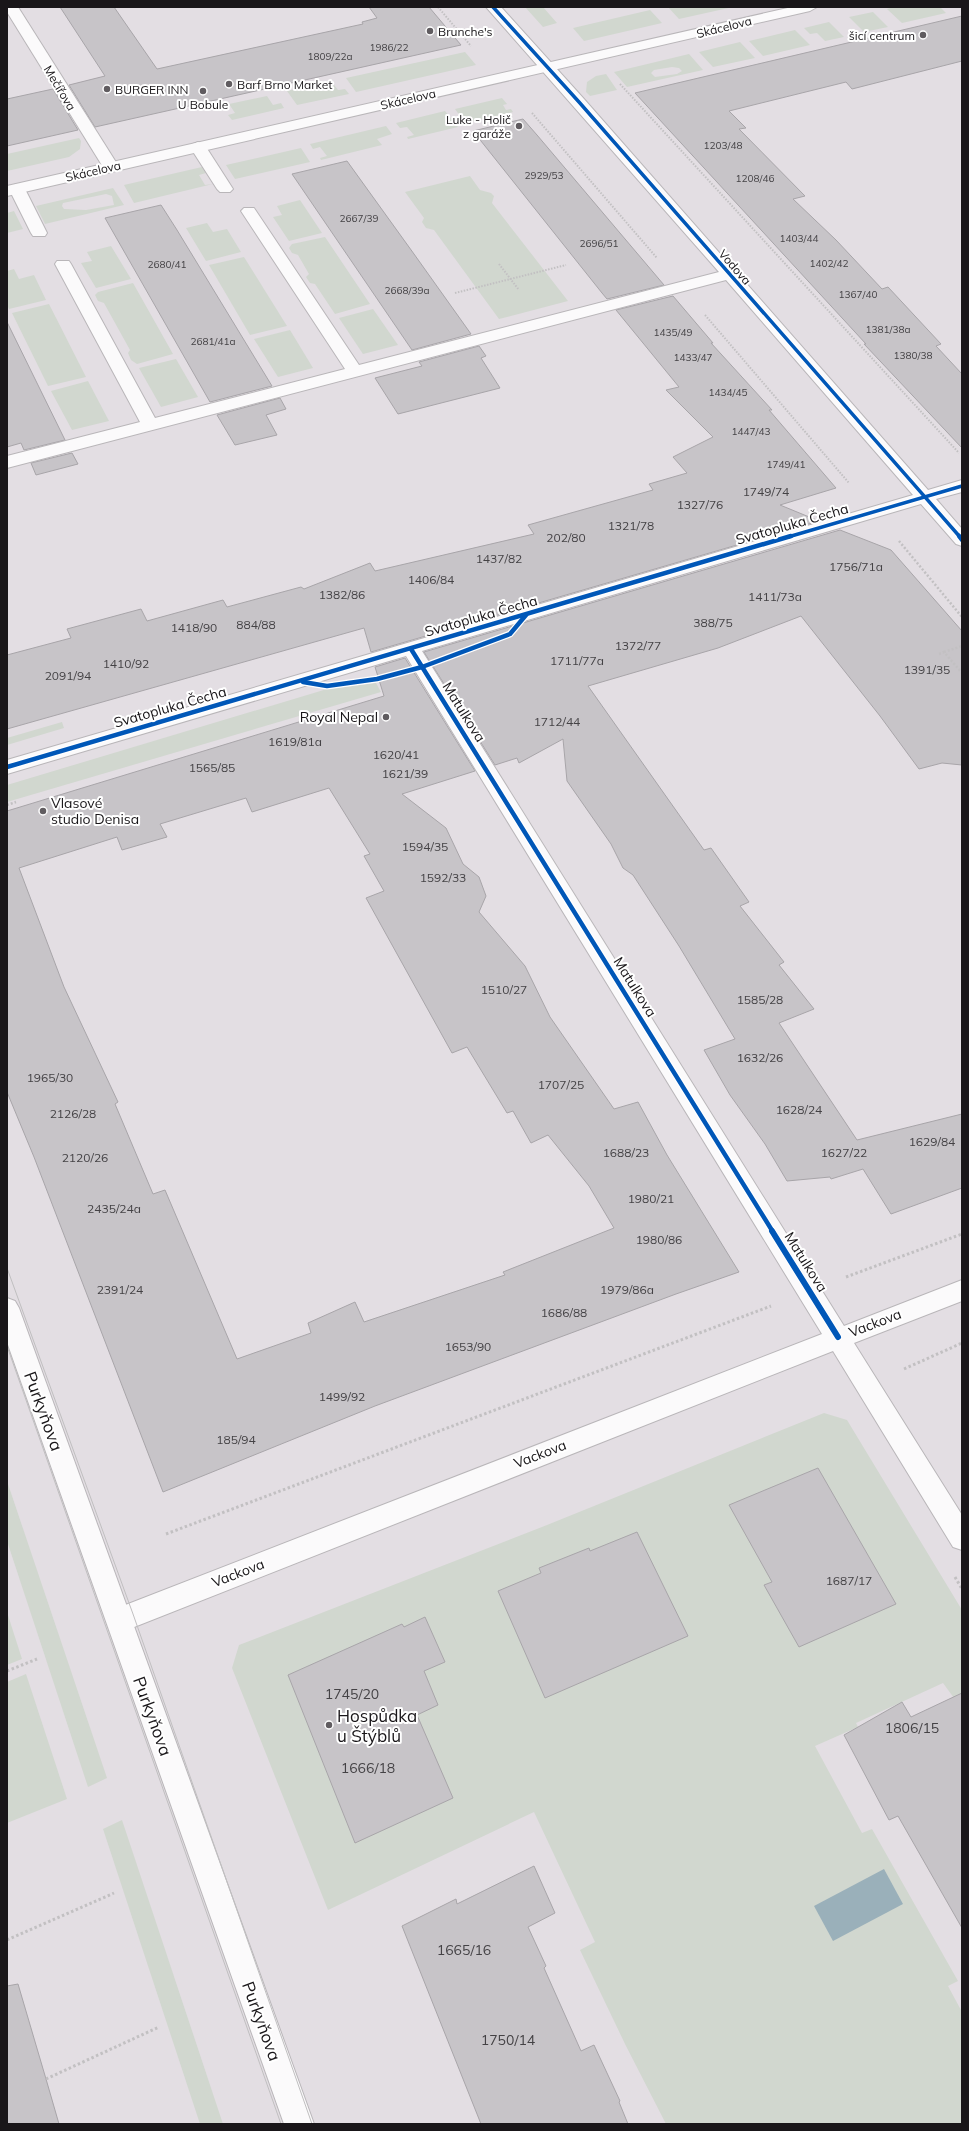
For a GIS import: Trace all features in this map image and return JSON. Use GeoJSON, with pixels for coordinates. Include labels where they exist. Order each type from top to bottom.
{"type":"FeatureCollection","features":[{"type":"Feature","properties":{"kind":"street","name":"Mečířova"},"geometry":{"type":"LineString","coordinates":[[11,7],[87,132],[111,167]]}},
{"type":"Feature","properties":{"kind":"street","name":"Vodova"},"geometry":{"type":"LineString","coordinates":[[493,7],[548,67],[962,540]]}},
{"type":"Feature","properties":{"kind":"street","name":"Skácelova"},"geometry":{"type":"LineString","coordinates":[[12,190],[810,7]]}},
{"type":"Feature","properties":{"kind":"street"},"geometry":{"type":"LineString","coordinates":[[198,147],[225,190]]}},
{"type":"Feature","properties":{"kind":"street"},"geometry":{"type":"LineString","coordinates":[[12,190],[39,233]]}},
{"type":"Feature","properties":{"kind":"street"},"geometry":{"type":"LineString","coordinates":[[249,211],[355,372]]}},
{"type":"Feature","properties":{"kind":"street"},"geometry":{"type":"LineString","coordinates":[[63,264],[150,425]]}},
{"type":"Feature","properties":{"kind":"street"},"geometry":{"type":"LineString","coordinates":[[7,462],[729,274]]}},
{"type":"Feature","properties":{"kind":"street","name":"Svatopluka Čecha"},"geometry":{"type":"LineString","coordinates":[[7,767],[962,486]]}},
{"type":"Feature","properties":{"kind":"street","name":"Matulkova"},"geometry":{"type":"LineString","coordinates":[[411,649],[962,1538]]}},
{"type":"Feature","properties":{"kind":"street","name":"Vackova"},"geometry":{"type":"LineString","coordinates":[[118,1620],[838,1337],[962,1290]]}},
{"type":"Feature","properties":{"kind":"street","name":"Purkyňova"},"geometry":{"type":"LineString","coordinates":[[7,1308],[298,2124]]}},
{"type":"Feature","properties":{"kind":"path"},"geometry":{"type":"LineString","coordinates":[[438,7],[471,46]]}},
{"type":"Feature","properties":{"kind":"path"},"geometry":{"type":"LineString","coordinates":[[616,78],[962,456]]}},
{"type":"Feature","properties":{"kind":"path"},"geometry":{"type":"LineString","coordinates":[[532,112],[659,261]]}},
{"type":"Feature","properties":{"kind":"path"},"geometry":{"type":"LineString","coordinates":[[499,264],[519,290]]}},
{"type":"Feature","properties":{"kind":"path"},"geometry":{"type":"LineString","coordinates":[[455,293],[566,265]]}},
{"type":"Feature","properties":{"kind":"path"},"geometry":{"type":"LineString","coordinates":[[704,314],[854,488]]}},
{"type":"Feature","properties":{"kind":"path"},"geometry":{"type":"LineString","coordinates":[[896,538],[962,617]]}},
{"type":"Feature","properties":{"kind":"path"},"geometry":{"type":"LineString","coordinates":[[938,654],[962,646]]}},
{"type":"Feature","properties":{"kind":"path"},"geometry":{"type":"LineString","coordinates":[[944,652],[962,673]]}},
{"type":"Feature","properties":{"kind":"path"},"geometry":{"type":"LineString","coordinates":[[7,805],[22,801]]}},
{"type":"Feature","properties":{"kind":"path"},"geometry":{"type":"LineString","coordinates":[[842,1270],[846,1277],[962,1234]]}},
{"type":"Feature","properties":{"kind":"path"},"geometry":{"type":"LineString","coordinates":[[166,1534],[773,1306],[769,1299]]}},
{"type":"Feature","properties":{"kind":"path"},"geometry":{"type":"LineString","coordinates":[[7,1671],[37,1658]]}},
{"type":"Feature","properties":{"kind":"path"},"geometry":{"type":"LineString","coordinates":[[7,1940],[114,1893]]}},
{"type":"Feature","properties":{"kind":"path"},"geometry":{"type":"LineString","coordinates":[[46,2079],[159,2027]]}},
{"type":"Feature","properties":{"kind":"shaded area"},"geometry":{"type":"Polygon","coordinates":[[[525,7],[543,7],[557,23],[543,27],[525,7]]]}},
{"type":"Feature","properties":{"kind":"shaded area"},"geometry":{"type":"Polygon","coordinates":[[[668,7],[733,7],[679,19],[668,7]]]}},
{"type":"Feature","properties":{"kind":"shaded area"},"geometry":{"type":"Polygon","coordinates":[[[894,7],[940,7],[946,13],[902,23],[887,9],[894,7]]]}},
{"type":"Feature","properties":{"kind":"shaded area"},"geometry":{"type":"Polygon","coordinates":[[[650,10],[662,23],[584,41],[573,28],[650,10]]]}},
{"type":"Feature","properties":{"kind":"shaded area"},"geometry":{"type":"Polygon","coordinates":[[[873,12],[888,27],[864,32],[849,17],[873,12]]]}},
{"type":"Feature","properties":{"kind":"shaded area"},"geometry":{"type":"Polygon","coordinates":[[[829,22],[844,37],[825,41],[817,33],[810,34],[804,28],[829,22]]]}},
{"type":"Feature","properties":{"kind":"shaded area"},"geometry":{"type":"Polygon","coordinates":[[[795,30],[810,45],[763,56],[749,41],[795,30]]]}},
{"type":"Feature","properties":{"kind":"shaded area"},"geometry":{"type":"Polygon","coordinates":[[[740,42],[755,58],[713,67],[699,52],[740,42]]]}},
{"type":"Feature","properties":{"kind":"shaded area"},"geometry":{"type":"Polygon","coordinates":[[[465,52],[476,65],[356,92],[346,78],[465,52]]]}},
{"type":"Feature","properties":{"kind":"shaded area"},"geometry":{"type":"Polygon","coordinates":[[[689,54],[703,70],[627,87],[614,72],[689,54]],[[672,67],[654,70],[651,73],[655,77],[677,74],[682,71],[679,68],[672,67]]]}},
{"type":"Feature","properties":{"kind":"shaded area"},"geometry":{"type":"Polygon","coordinates":[[[606,74],[617,90],[590,96],[586,92],[587,82],[596,76],[606,74]]]}},
{"type":"Feature","properties":{"kind":"shaded area"},"geometry":{"type":"Polygon","coordinates":[[[331,81],[338,90],[345,89],[349,94],[297,105],[287,91],[331,81]]]}},
{"type":"Feature","properties":{"kind":"shaded area"},"geometry":{"type":"Polygon","coordinates":[[[267,96],[273,105],[281,103],[284,108],[232,120],[228,115],[235,113],[229,104],[267,96]]]}},
{"type":"Feature","properties":{"kind":"shaded area"},"geometry":{"type":"Polygon","coordinates":[[[502,98],[507,104],[503,105],[506,110],[511,109],[513,112],[465,123],[455,109],[502,98]]]}},
{"type":"Feature","properties":{"kind":"shaded area"},"geometry":{"type":"Polygon","coordinates":[[[445,111],[458,127],[408,139],[407,137],[414,135],[407,127],[400,128],[396,123],[445,111]]]}},
{"type":"Feature","properties":{"kind":"shaded area"},"geometry":{"type":"Polygon","coordinates":[[[386,126],[392,134],[377,139],[382,145],[321,160],[320,158],[327,156],[320,147],[313,149],[310,144],[386,126]]]}},
{"type":"Feature","properties":{"kind":"shaded area"},"geometry":{"type":"Polygon","coordinates":[[[79,138],[81,141],[80,149],[69,157],[7,171],[7,154],[79,138]]]}},
{"type":"Feature","properties":{"kind":"shaded area"},"geometry":{"type":"Polygon","coordinates":[[[301,148],[310,162],[235,179],[226,165],[301,148]]]}},
{"type":"Feature","properties":{"kind":"shaded area"},"geometry":{"type":"Polygon","coordinates":[[[202,167],[206,173],[199,175],[205,185],[213,184],[134,203],[124,185],[202,167]]]}},
{"type":"Feature","properties":{"kind":"shaded area"},"geometry":{"type":"Polygon","coordinates":[[[470,176],[480,190],[491,193],[494,196],[492,203],[568,301],[499,319],[434,230],[426,228],[422,222],[424,218],[405,192],[470,176]]]}},
{"type":"Feature","properties":{"kind":"shaded area"},"geometry":{"type":"Polygon","coordinates":[[[113,188],[124,205],[45,224],[36,206],[113,188]],[[106,194],[63,203],[62,206],[64,209],[86,210],[114,205],[112,196],[106,194]]]}},
{"type":"Feature","properties":{"kind":"shaded area"},"geometry":{"type":"Polygon","coordinates":[[[300,200],[322,233],[289,241],[273,217],[282,215],[277,206],[300,200]]]}},
{"type":"Feature","properties":{"kind":"shaded area"},"geometry":{"type":"Polygon","coordinates":[[[14,211],[23,229],[7,233],[7,213],[14,211]]]}},
{"type":"Feature","properties":{"kind":"shaded area"},"geometry":{"type":"Polygon","coordinates":[[[207,223],[213,232],[227,229],[241,252],[206,261],[186,228],[207,223]]]}},
{"type":"Feature","properties":{"kind":"shaded area"},"geometry":{"type":"Polygon","coordinates":[[[325,237],[370,304],[335,314],[315,284],[310,283],[306,277],[309,274],[298,255],[292,253],[289,248],[292,244],[325,237]]]}},
{"type":"Feature","properties":{"kind":"shaded area"},"geometry":{"type":"Polygon","coordinates":[[[111,246],[131,279],[96,288],[81,263],[92,261],[87,252],[111,246]]]}},
{"type":"Feature","properties":{"kind":"shaded area"},"geometry":{"type":"Polygon","coordinates":[[[244,257],[287,326],[250,335],[209,265],[244,257]]]}},
{"type":"Feature","properties":{"kind":"shaded area"},"geometry":{"type":"Polygon","coordinates":[[[14,269],[19,279],[34,275],[46,300],[9,309],[7,305],[7,271],[14,269]]]}},
{"type":"Feature","properties":{"kind":"shaded area"},"geometry":{"type":"Polygon","coordinates":[[[133,283],[173,354],[137,364],[131,360],[128,353],[130,350],[104,303],[98,301],[95,295],[98,292],[133,283]]]}},
{"type":"Feature","properties":{"kind":"shaded area"},"geometry":{"type":"Polygon","coordinates":[[[49,304],[86,377],[48,386],[12,313],[49,304]]]}},
{"type":"Feature","properties":{"kind":"shaded area"},"geometry":{"type":"Polygon","coordinates":[[[373,309],[398,345],[363,354],[339,318],[373,309]]]}},
{"type":"Feature","properties":{"kind":"shaded area"},"geometry":{"type":"Polygon","coordinates":[[[290,330],[313,368],[278,377],[254,339],[290,330]]]}},
{"type":"Feature","properties":{"kind":"shaded area"},"geometry":{"type":"Polygon","coordinates":[[[176,359],[198,397],[161,407],[139,368],[176,359]]]}},
{"type":"Feature","properties":{"kind":"shaded area"},"geometry":{"type":"Polygon","coordinates":[[[88,381],[109,421],[72,430],[51,391],[88,381]]]}},
{"type":"Feature","properties":{"kind":"shaded area"},"geometry":{"type":"Polygon","coordinates":[[[376,683],[381,692],[7,802],[7,785],[327,689],[376,683]]]}},
{"type":"Feature","properties":{"kind":"shaded area"},"geometry":{"type":"Polygon","coordinates":[[[62,722],[64,728],[7,745],[7,738],[62,722]]]}},
{"type":"Feature","properties":{"kind":"shaded area"},"geometry":{"type":"Polygon","coordinates":[[[824,1413],[847,1420],[962,1610],[962,1709],[943,1683],[856,1723],[858,1727],[815,1746],[862,1833],[872,1829],[958,1981],[948,1986],[962,2012],[962,2124],[666,2124],[626,2046],[580,1950],[595,1942],[534,1812],[328,1910],[232,1668],[239,1645],[547,1525],[824,1413]]]}},
{"type":"Feature","properties":{"kind":"shaded area"},"geometry":{"type":"Polygon","coordinates":[[[7,1481],[107,1778],[88,1787],[7,1541],[7,1481]]]}},
{"type":"Feature","properties":{"kind":"shaded area"},"geometry":{"type":"Polygon","coordinates":[[[7,1612],[22,1659],[7,1665],[7,1612]]]}},
{"type":"Feature","properties":{"kind":"shaded area"},"geometry":{"type":"Polygon","coordinates":[[[26,1674],[67,1799],[7,1823],[7,1682],[26,1674]]]}},
{"type":"Feature","properties":{"kind":"shaded area"},"geometry":{"type":"Polygon","coordinates":[[[122,1820],[223,2124],[200,2124],[103,1829],[122,1820]]]}},
{"type":"Feature","properties":{"kind":"water"},"geometry":{"type":"Polygon","coordinates":[[[884,1869],[903,1904],[833,1941],[814,1906],[884,1869]]]}},
{"type":"Feature","properties":{"kind":"building"},"geometry":{"type":"Polygon","coordinates":[[[60,7],[114,7],[157,69],[363,24],[362,22],[377,18],[369,7],[429,7],[461,45],[95,127],[69,85],[105,76],[60,7]]]}},
{"type":"Feature","properties":{"kind":"building"},"geometry":{"type":"Polygon","coordinates":[[[962,16],[962,61],[852,89],[846,82],[729,111],[746,128],[739,129],[805,196],[793,199],[836,240],[882,289],[888,287],[941,344],[936,346],[962,374],[962,448],[864,344],[866,344],[635,93],[962,16]]]}},
{"type":"Feature","properties":{"kind":"building"},"geometry":{"type":"Polygon","coordinates":[[[53,89],[78,130],[7,146],[7,99],[53,89]]]}},
{"type":"Feature","properties":{"kind":"building"},"geometry":{"type":"Polygon","coordinates":[[[523,119],[664,285],[607,299],[473,131],[523,119]]]}},
{"type":"Feature","properties":{"kind":"building"},"geometry":{"type":"Polygon","coordinates":[[[347,161],[471,334],[412,350],[292,174],[347,161]]]}},
{"type":"Feature","properties":{"kind":"building"},"geometry":{"type":"Polygon","coordinates":[[[161,205],[272,386],[210,402],[105,218],[161,205]]]}},
{"type":"Feature","properties":{"kind":"building"},"geometry":{"type":"Polygon","coordinates":[[[673,296],[713,343],[711,343],[772,410],[769,410],[836,488],[780,505],[819,521],[371,652],[364,628],[7,729],[7,655],[71,638],[67,629],[141,609],[147,621],[223,600],[227,607],[301,587],[304,589],[370,563],[375,571],[534,534],[528,525],[653,490],[649,484],[687,473],[673,457],[713,437],[666,390],[679,387],[616,310],[673,296]]]}},
{"type":"Feature","properties":{"kind":"building"},"geometry":{"type":"Polygon","coordinates":[[[7,322],[65,440],[24,450],[21,443],[7,447],[7,322]]]}},
{"type":"Feature","properties":{"kind":"building"},"geometry":{"type":"Polygon","coordinates":[[[479,346],[486,356],[481,358],[500,388],[398,414],[375,378],[422,366],[419,362],[479,346]]]}},
{"type":"Feature","properties":{"kind":"building"},"geometry":{"type":"Polygon","coordinates":[[[280,398],[286,409],[266,415],[277,435],[235,445],[217,415],[280,398]]]}},
{"type":"Feature","properties":{"kind":"building"},"geometry":{"type":"Polygon","coordinates":[[[72,453],[78,464],[36,475],[31,463],[72,453]]]}},
{"type":"Feature","properties":{"kind":"building"},"geometry":{"type":"Polygon","coordinates":[[[840,530],[891,550],[962,631],[962,765],[942,763],[919,769],[880,716],[801,616],[718,648],[588,686],[704,850],[711,848],[749,902],[740,906],[784,962],[779,965],[814,1009],[779,1023],[857,1140],[962,1114],[962,1188],[891,1214],[863,1169],[831,1179],[830,1177],[787,1181],[765,1144],[730,1095],[704,1050],[735,1039],[679,946],[633,875],[623,868],[611,844],[567,781],[563,739],[519,763],[517,758],[495,765],[424,652],[840,530]]]}},
{"type":"Feature","properties":{"kind":"building"},"geometry":{"type":"Polygon","coordinates":[[[405,658],[475,771],[402,794],[446,828],[463,864],[479,877],[486,896],[479,912],[525,966],[550,1017],[614,1109],[638,1102],[667,1155],[739,1272],[375,1406],[163,1492],[34,1157],[7,1092],[7,811],[384,696],[375,667],[405,658]],[[329,788],[252,812],[246,798],[160,824],[167,837],[122,850],[117,837],[19,868],[64,987],[118,1102],[115,1104],[153,1194],[165,1190],[237,1359],[311,1333],[308,1323],[355,1302],[364,1322],[505,1275],[503,1272],[614,1228],[589,1186],[548,1135],[531,1143],[513,1111],[507,1113],[467,1047],[452,1053],[366,898],[384,891],[364,856],[370,854],[329,788]]]}},
{"type":"Feature","properties":{"kind":"building"},"geometry":{"type":"Polygon","coordinates":[[[818,1468],[896,1604],[799,1647],[764,1585],[772,1582],[729,1505],[818,1468]]]}},
{"type":"Feature","properties":{"kind":"building"},"geometry":{"type":"Polygon","coordinates":[[[637,1532],[688,1636],[545,1698],[498,1591],[541,1573],[539,1568],[589,1548],[590,1551],[637,1532]]]}},
{"type":"Feature","properties":{"kind":"building"},"geometry":{"type":"Polygon","coordinates":[[[425,1617],[445,1662],[424,1671],[438,1705],[417,1715],[453,1798],[355,1843],[288,1675],[402,1624],[404,1627],[425,1617]]]}},
{"type":"Feature","properties":{"kind":"building"},"geometry":{"type":"Polygon","coordinates":[[[962,1693],[962,1928],[898,1816],[889,1820],[844,1735],[902,1702],[911,1717],[962,1693]]]}},
{"type":"Feature","properties":{"kind":"building"},"geometry":{"type":"Polygon","coordinates":[[[534,1866],[555,1913],[528,1927],[546,1966],[544,1968],[581,2051],[594,2045],[620,2101],[619,2102],[628,2124],[481,2124],[402,1926],[456,1899],[457,1904],[534,1866]]]}},
{"type":"Feature","properties":{"kind":"building"},"geometry":{"type":"Polygon","coordinates":[[[18,1984],[59,2124],[7,2124],[7,1986],[18,1984]]]}},
{"type":"Feature","properties":{"kind":"tram line"},"geometry":{"type":"LineString","coordinates":[[7,1268],[133,1614],[312,2124]]}},
{"type":"Feature","properties":{"kind":"tram line"},"geometry":{"type":"LineString","coordinates":[[7,1346],[281,2124]]}},
{"type":"Feature","properties":{"kind":"cycle path"},"geometry":{"type":"LineString","coordinates":[[493,7],[579,102],[962,540]]}},
{"type":"Feature","properties":{"kind":"cycle path"},"geometry":{"type":"LineString","coordinates":[[7,767],[962,486]]}},
{"type":"Feature","properties":{"kind":"cycle path"},"geometry":{"type":"LineString","coordinates":[[303,682],[327,686],[377,679],[422,667],[510,634],[526,615]]}},
{"type":"Feature","properties":{"kind":"cycle path"},"geometry":{"type":"LineString","coordinates":[[411,649],[838,1337]]}},
{"type":"Feature","properties":{"kind":"place","name":"Brunche's"},"geometry":{"type":"Point","coordinates":[430,31]}},
{"type":"Feature","properties":{"kind":"place","name":"šicí centrum"},"geometry":{"type":"Point","coordinates":[923,35]}},
{"type":"Feature","properties":{"kind":"place","name":"Barf Brno Market"},"geometry":{"type":"Point","coordinates":[229,84]}},
{"type":"Feature","properties":{"kind":"place","name":"BURGER INN"},"geometry":{"type":"Point","coordinates":[107,89]}},
{"type":"Feature","properties":{"kind":"place","name":"U Bobule"},"geometry":{"type":"Point","coordinates":[203,91]}},
{"type":"Feature","properties":{"kind":"place","name":"Luke - Holič z garáže"},"geometry":{"type":"Point","coordinates":[519,126]}},
{"type":"Feature","properties":{"kind":"place","name":"Royal Nepal"},"geometry":{"type":"Point","coordinates":[386,717]}},
{"type":"Feature","properties":{"kind":"place","name":"Vlasové studio Denisa"},"geometry":{"type":"Point","coordinates":[43,811]}},
{"type":"Feature","properties":{"kind":"place","name":"Hospůdka u Štýblů"},"geometry":{"type":"Point","coordinates":[329,1725]}}]}
